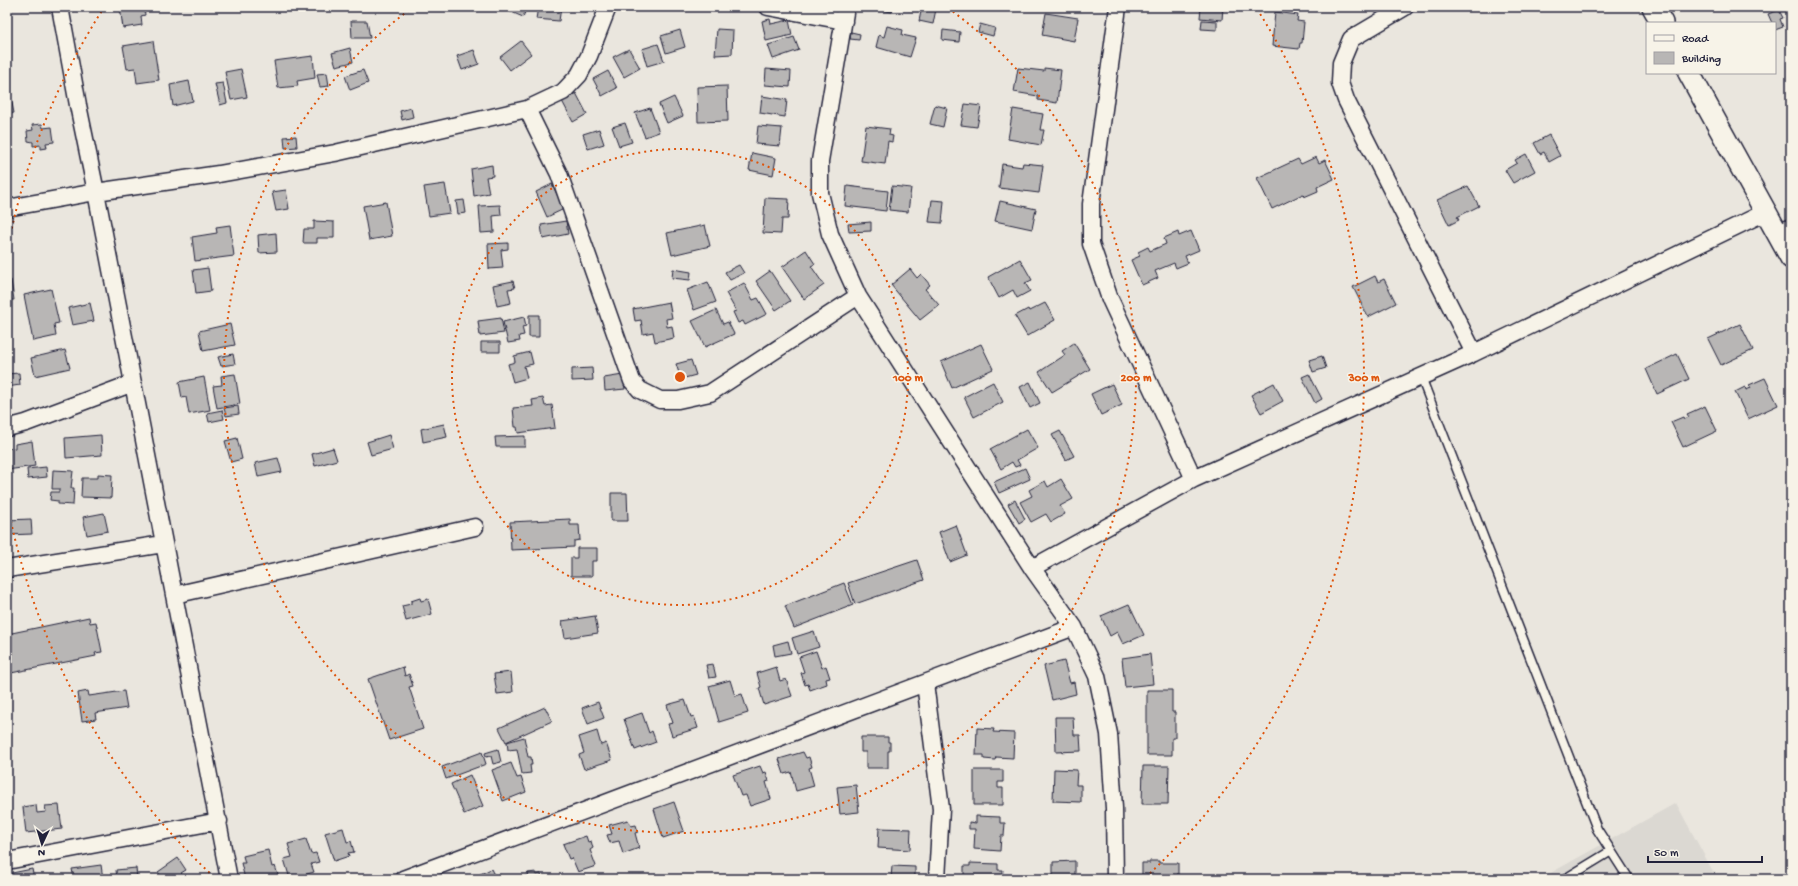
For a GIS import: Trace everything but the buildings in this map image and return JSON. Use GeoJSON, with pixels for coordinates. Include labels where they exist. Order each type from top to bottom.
{"type":"FeatureCollection","features":[{"type":"Feature","properties":{"kind":"street"},"geometry":{"type":"LineString","coordinates":[[60,7],[163,544],[219,820],[229,879]]}},
{"type":"Feature","properties":{"kind":"street"},"geometry":{"type":"LineString","coordinates":[[7,208],[96,192],[219,174],[335,153],[527,109],[563,92],[579,75],[589,56],[608,7]]}},
{"type":"Feature","properties":{"kind":"street"},"geometry":{"type":"LineString","coordinates":[[768,7],[845,14],[820,161],[820,193],[830,234],[858,296],[1032,568],[1074,627],[1096,676],[1109,734],[1114,808],[1115,879]]}},
{"type":"Feature","properties":{"kind":"street"},"geometry":{"type":"LineString","coordinates":[[1118,7],[1091,204],[1091,244],[1110,299],[1194,479]]}},
{"type":"Feature","properties":{"kind":"street"},"geometry":{"type":"LineString","coordinates":[[1405,7],[1351,39],[1341,63],[1340,83],[1350,107],[1474,353]]}},
{"type":"Feature","properties":{"kind":"street"},"geometry":{"type":"LineString","coordinates":[[1653,7],[1661,22]]}},
{"type":"Feature","properties":{"kind":"street"},"geometry":{"type":"LineString","coordinates":[[1690,74],[1766,212],[1784,230],[1791,258]]}},
{"type":"Feature","properties":{"kind":"street"},"geometry":{"type":"LineString","coordinates":[[527,109],[559,174],[632,381],[640,390],[660,400],[678,400],[710,393],[858,296]]}},
{"type":"Feature","properties":{"kind":"street"},"geometry":{"type":"LineString","coordinates":[[1032,568],[1194,479],[1474,353],[1766,212]]}},
{"type":"Feature","properties":{"kind":"street"},"geometry":{"type":"LineString","coordinates":[[7,428],[26,423],[133,383]]}},
{"type":"Feature","properties":{"kind":"street"},"geometry":{"type":"LineString","coordinates":[[174,595],[475,527]]}},
{"type":"Feature","properties":{"kind":"street"},"geometry":{"type":"LineString","coordinates":[[7,569],[163,544]]}},
{"type":"Feature","properties":{"kind":"street"},"geometry":{"type":"LineString","coordinates":[[403,879],[1074,627]]}},
{"type":"Feature","properties":{"kind":"street"},"geometry":{"type":"LineString","coordinates":[[925,683],[941,809],[937,879]]}},
{"type":"Feature","properties":{"kind":"street"},"geometry":{"type":"LineString","coordinates":[[7,861],[219,820]]}},
{"type":"Feature","properties":{"kind":"lane"},"geometry":{"type":"LineString","coordinates":[[1421,377],[1597,829],[1629,879]]}},
{"type":"Feature","properties":{"kind":"lane"},"geometry":{"type":"LineString","coordinates":[[1565,879],[1611,851]]}},
{"type":"Feature","properties":{"kind":"shaded area"},"geometry":{"type":"Polygon","coordinates":[[[1676,803],[1717,879],[1540,879],[1676,803]]]}}]}
